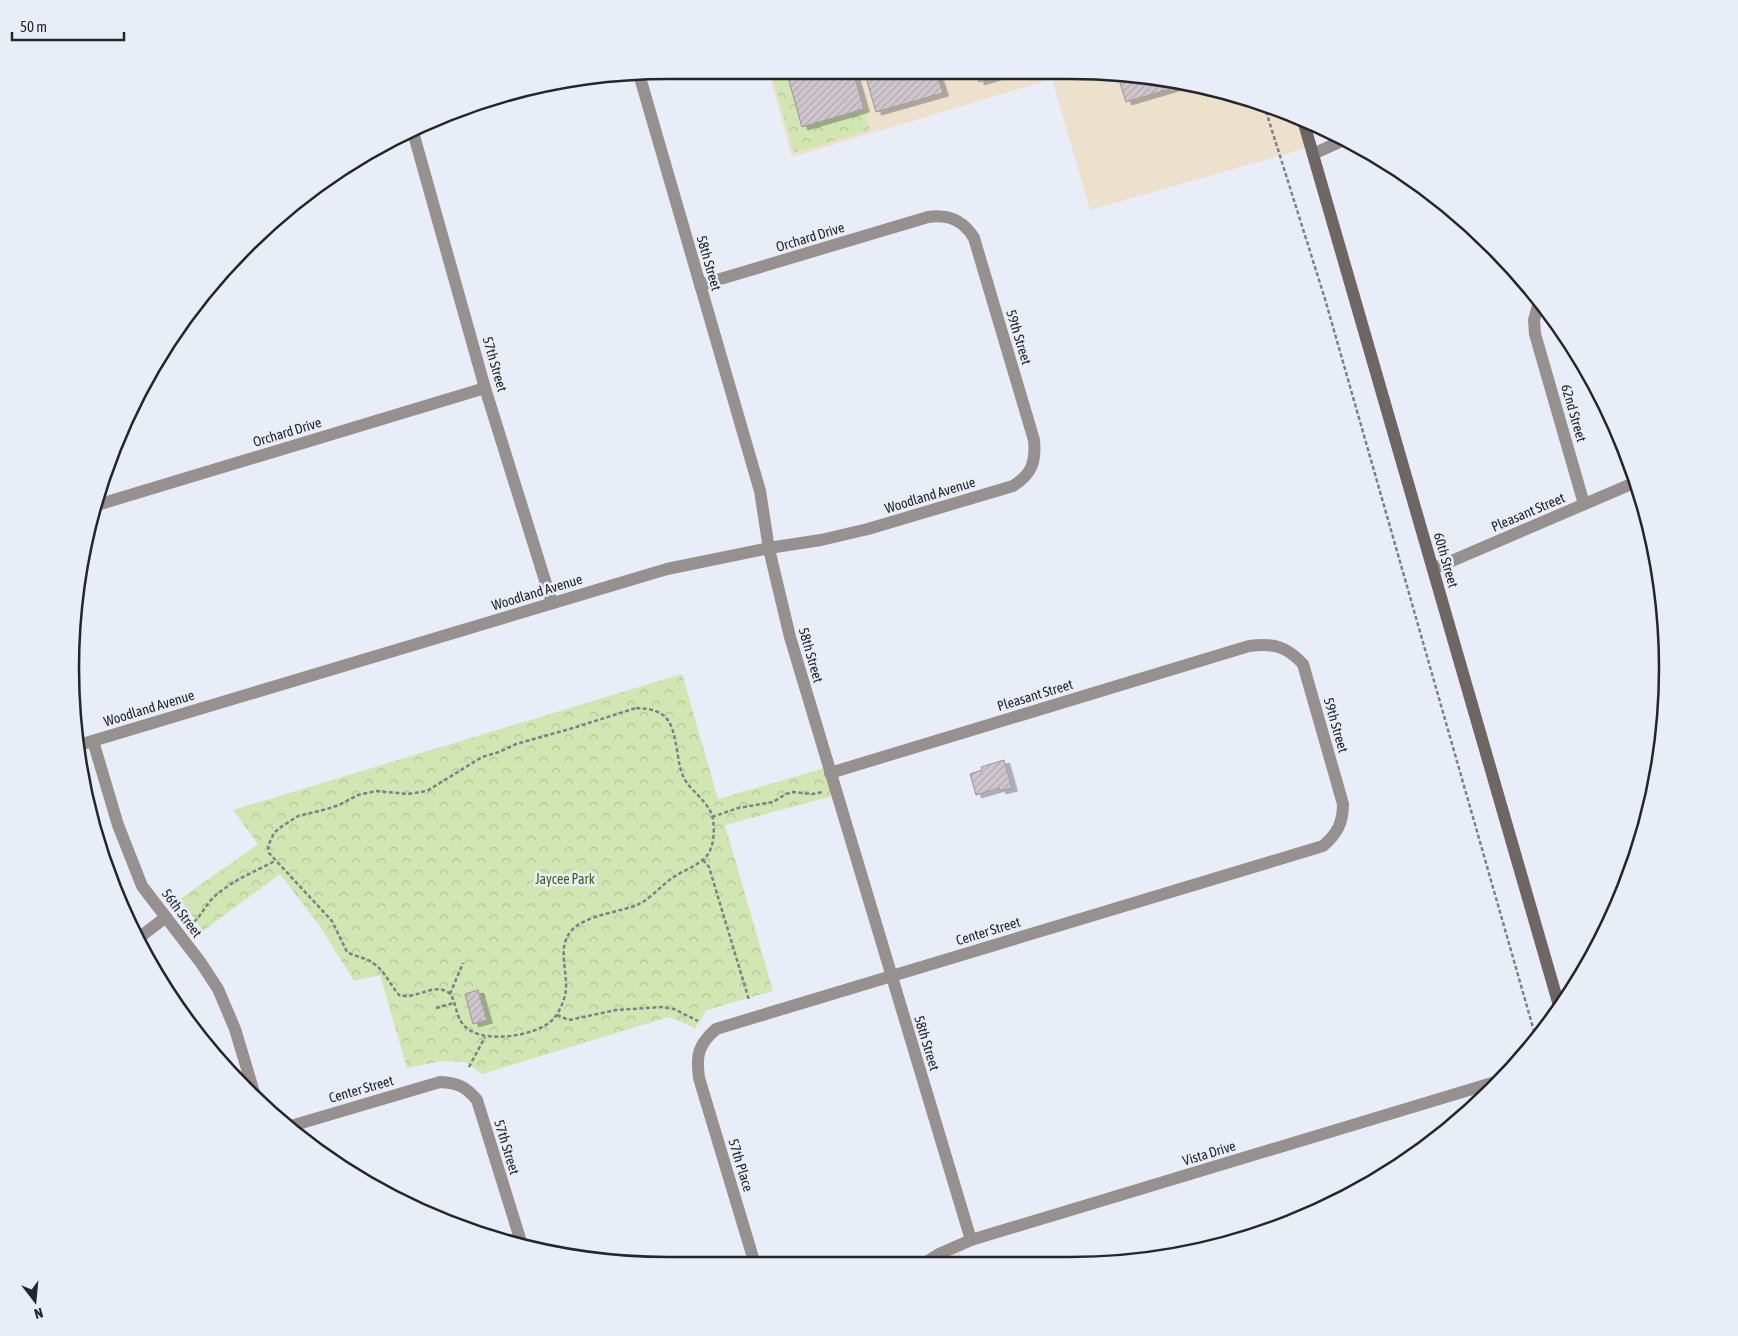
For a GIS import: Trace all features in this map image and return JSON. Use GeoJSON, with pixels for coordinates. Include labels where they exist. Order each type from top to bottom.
{"type":"FeatureCollection","features":[{"type":"Feature","properties":{"kind":"main road","name":"60th Street"},"geometry":{"type":"LineString","coordinates":[[1305,129],[1557,999]]}},
{"type":"Feature","properties":{"kind":"street","name":"58th Street"},"geometry":{"type":"LineString","coordinates":[[641,80],[760,491],[769,549],[790,637],[971,1240]]}},
{"type":"Feature","properties":{"kind":"street","name":"57th Street"},"geometry":{"type":"LineString","coordinates":[[414,137],[486,388],[552,603]]}},
{"type":"Feature","properties":{"kind":"street"},"geometry":{"type":"LineString","coordinates":[[1312,154],[1337,143]]}},
{"type":"Feature","properties":{"kind":"street","name":"Orchard Drive"},"geometry":{"type":"LineString","coordinates":[[700,285],[928,217]]}},
{"type":"Feature","properties":{"kind":"street","name":"59th Street"},"geometry":{"type":"LineString","coordinates":[[928,217],[951,217],[970,231],[1034,440],[1035,453],[1033,464],[1021,481],[1008,487]]}},
{"type":"Feature","properties":{"kind":"street","name":"62nd Street"},"geometry":{"type":"LineString","coordinates":[[1537,309],[1534,320],[1535,334],[1584,504]]}},
{"type":"Feature","properties":{"kind":"street","name":"Orchard Drive"},"geometry":{"type":"LineString","coordinates":[[103,503],[486,388]]}},
{"type":"Feature","properties":{"kind":"street","name":"Pleasant Street"},"geometry":{"type":"LineString","coordinates":[[1433,569],[1630,485]]}},
{"type":"Feature","properties":{"kind":"street","name":"Woodland Avenue"},"geometry":{"type":"LineString","coordinates":[[84,743],[667,569],[868,529],[1008,487]]}},
{"type":"Feature","properties":{"kind":"street","name":"59th Street"},"geometry":{"type":"LineString","coordinates":[[1250,646],[1265,644],[1279,646],[1303,664],[1343,804],[1343,816],[1338,829],[1333,837],[1323,846]]}},
{"type":"Feature","properties":{"kind":"street","name":"Pleasant Street"},"geometry":{"type":"LineString","coordinates":[[830,773],[1250,646]]}},
{"type":"Feature","properties":{"kind":"street","name":"56th Street"},"geometry":{"type":"LineString","coordinates":[[93,740],[118,825],[142,886],[201,962],[218,989],[235,1029],[252,1086]]}},
{"type":"Feature","properties":{"kind":"street","name":"Center Street"},"geometry":{"type":"LineString","coordinates":[[699,1078],[697,1062],[699,1049],[706,1038],[716,1029],[1323,846]]}},
{"type":"Feature","properties":{"kind":"street"},"geometry":{"type":"LineString","coordinates":[[143,936],[166,917]]}},
{"type":"Feature","properties":{"kind":"street","name":"57th Place"},"geometry":{"type":"LineString","coordinates":[[699,1078],[753,1257]]}},
{"type":"Feature","properties":{"kind":"street","name":"57th Street"},"geometry":{"type":"LineString","coordinates":[[440,1082],[453,1082],[467,1088],[477,1100],[520,1238]]}},
{"type":"Feature","properties":{"kind":"street","name":"Center Street"},"geometry":{"type":"LineString","coordinates":[[296,1125],[440,1082]]}},
{"type":"Feature","properties":{"kind":"street","name":"Vista Drive"},"geometry":{"type":"LineString","coordinates":[[934,1257],[971,1240],[1488,1084]]}},
{"type":"Feature","properties":{"kind":"path"},"geometry":{"type":"LineString","coordinates":[[1266,113],[1325,299],[1534,1031]]}},
{"type":"Feature","properties":{"kind":"path"},"geometry":{"type":"LineString","coordinates":[[636,708],[656,710],[667,718],[674,736],[683,775],[708,807],[714,829],[712,844],[703,860],[673,877],[640,904],[602,915],[572,929],[565,945],[565,994],[557,1014],[551,1022],[533,1031],[504,1037],[485,1037],[463,1027],[450,994],[440,989],[409,997],[399,995],[383,972],[376,966],[368,960],[347,952],[332,921],[290,873],[275,861],[268,846],[274,834],[281,827],[298,816],[333,808],[358,795],[376,791],[408,794],[427,792],[482,757],[500,752],[516,744],[636,708]]}},
{"type":"Feature","properties":{"kind":"path"},"geometry":{"type":"LineString","coordinates":[[712,817],[738,808],[773,802],[793,792],[812,794],[835,789]]}},
{"type":"Feature","properties":{"kind":"path"},"geometry":{"type":"LineString","coordinates":[[703,860],[709,867],[749,1000]]}},
{"type":"Feature","properties":{"kind":"path"},"geometry":{"type":"LineString","coordinates":[[194,922],[210,901],[223,889],[275,861]]}},
{"type":"Feature","properties":{"kind":"path"},"geometry":{"type":"LineString","coordinates":[[450,994],[463,963]]}},
{"type":"Feature","properties":{"kind":"path"},"geometry":{"type":"LineString","coordinates":[[436,1008],[454,1004]]}},
{"type":"Feature","properties":{"kind":"path"},"geometry":{"type":"LineString","coordinates":[[557,1014],[569,1020],[616,1010],[662,1007],[674,1010],[698,1021]]}},
{"type":"Feature","properties":{"kind":"path"},"geometry":{"type":"LineString","coordinates":[[469,1068],[485,1037]]}},
{"type":"Feature","properties":{"kind":"shaded area"},"geometry":{"type":"Polygon","coordinates":[[[770,79],[1052,79],[792,157],[770,79]]]}},
{"type":"Feature","properties":{"kind":"shaded area"},"geometry":{"type":"Polygon","coordinates":[[[1052,79],[1109,80],[1185,90],[1259,110],[1305,129],[1310,147],[1090,210],[1052,79]]]}},
{"type":"Feature","properties":{"kind":"shaded area"},"geometry":{"type":"Polygon","coordinates":[[[958,1246],[961,1257],[936,1257],[958,1246]]]}},
{"type":"Feature","properties":{"kind":"green space"},"geometry":{"type":"Polygon","coordinates":[[[789,79],[802,127],[864,109],[870,130],[794,153],[773,80],[789,79]]]}},
{"type":"Feature","properties":{"kind":"green space","name":"Jaycee Park"},"geometry":{"type":"Polygon","coordinates":[[[682,674],[718,799],[828,767],[836,795],[725,825],[773,991],[707,1010],[695,1028],[669,1017],[482,1074],[465,1062],[443,1061],[407,1068],[380,975],[354,981],[321,928],[280,874],[203,931],[180,899],[258,844],[233,810],[682,674]]]}},
{"type":"Feature","properties":{"kind":"building"},"geometry":{"type":"Polygon","coordinates":[[[789,79],[855,79],[864,109],[802,127],[789,79]]]}},
{"type":"Feature","properties":{"kind":"building"},"geometry":{"type":"Polygon","coordinates":[[[866,79],[939,79],[943,93],[876,112],[866,79]]]}},
{"type":"Feature","properties":{"kind":"building"},"geometry":{"type":"Polygon","coordinates":[[[978,79],[989,79],[979,82],[978,79]]]}},
{"type":"Feature","properties":{"kind":"building"},"geometry":{"type":"Polygon","coordinates":[[[1120,81],[1173,88],[1126,102],[1120,81]]]}},
{"type":"Feature","properties":{"kind":"building"},"geometry":{"type":"Polygon","coordinates":[[[1004,760],[1012,788],[1000,791],[1000,788],[976,795],[970,774],[982,770],[981,767],[1004,760]]]}},
{"type":"Feature","properties":{"kind":"building"},"geometry":{"type":"Polygon","coordinates":[[[478,990],[487,1020],[473,1024],[465,994],[478,990]]]}}]}
